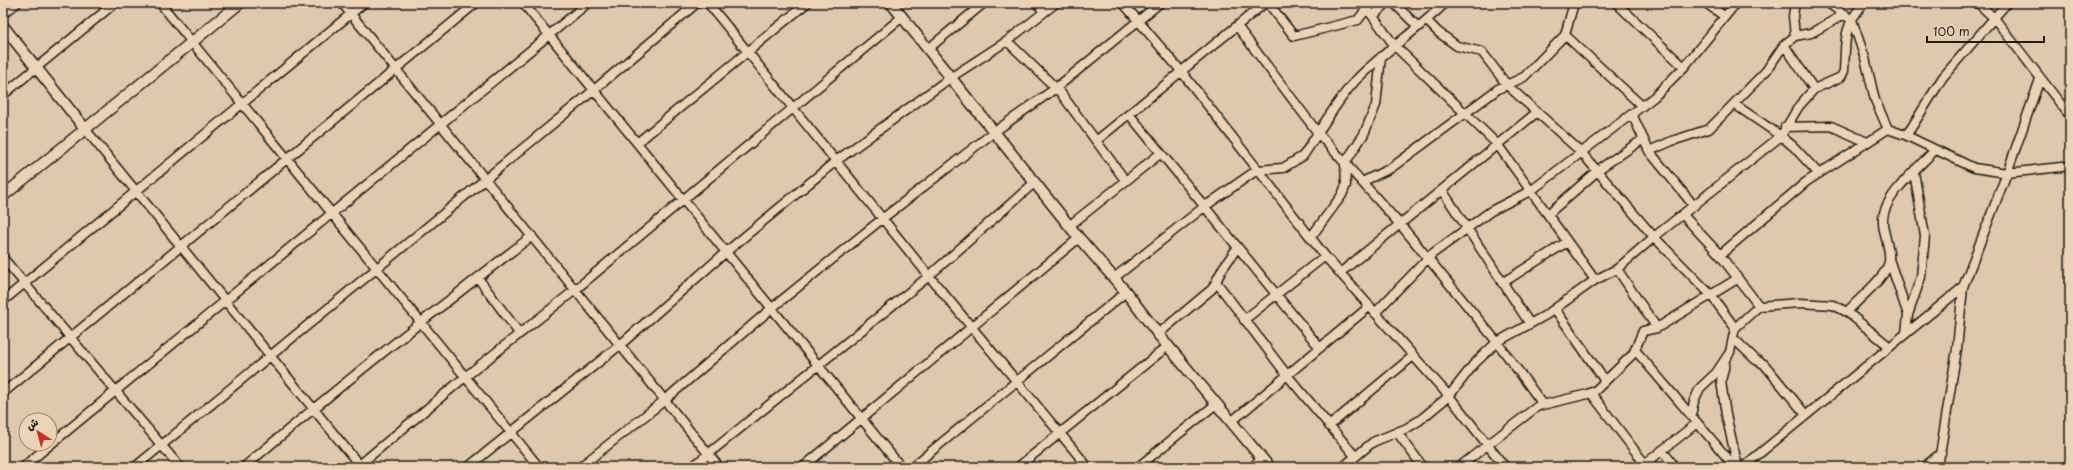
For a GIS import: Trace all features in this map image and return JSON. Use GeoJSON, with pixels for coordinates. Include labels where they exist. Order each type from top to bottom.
{"type":"FeatureCollection","features":[{"type":"Feature","properties":{"kind":"street"},"geometry":{"type":"LineString","coordinates":[[3,14],[17,3]]}},
{"type":"Feature","properties":{"kind":"street"},"geometry":{"type":"LineString","coordinates":[[3,95],[115,3]]}},
{"type":"Feature","properties":{"kind":"street"},"geometry":{"type":"LineString","coordinates":[[160,3],[539,467]]}},
{"type":"Feature","properties":{"kind":"street"},"geometry":{"type":"LineString","coordinates":[[3,196],[86,130],[191,41],[240,3]]}},
{"type":"Feature","properties":{"kind":"street"},"geometry":{"type":"LineString","coordinates":[[342,3],[719,467]]}},
{"type":"Feature","properties":{"kind":"street"},"geometry":{"type":"LineString","coordinates":[[3,301],[364,3]]}},
{"type":"Feature","properties":{"kind":"street"},"geometry":{"type":"LineString","coordinates":[[3,393],[286,158],[396,70],[476,3]]}},
{"type":"Feature","properties":{"kind":"street"},"geometry":{"type":"LineString","coordinates":[[523,3],[901,467]]}},
{"type":"Feature","properties":{"kind":"street"},"geometry":{"type":"LineString","coordinates":[[23,467],[331,213],[550,36],[588,3]]}},
{"type":"Feature","properties":{"kind":"street"},"geometry":{"type":"LineString","coordinates":[[135,467],[594,90],[697,3]]}},
{"type":"Feature","properties":{"kind":"street"},"geometry":{"type":"LineString","coordinates":[[708,3],[882,219],[1088,467]]}},
{"type":"Feature","properties":{"kind":"street"},"geometry":{"type":"LineString","coordinates":[[637,142],[807,3]]}},
{"type":"Feature","properties":{"kind":"street"},"geometry":{"type":"LineString","coordinates":[[891,3],[1034,183],[1126,292],[1158,334],[1265,463],[1252,467]]}},
{"type":"Feature","properties":{"kind":"street"},"geometry":{"type":"LineString","coordinates":[[928,49],[984,3]]}},
{"type":"Feature","properties":{"kind":"street"},"geometry":{"type":"LineString","coordinates":[[1037,3],[1044,12]]}},
{"type":"Feature","properties":{"kind":"street"},"geometry":{"type":"LineString","coordinates":[[468,467],[620,345],[726,252],[836,162],[950,78],[1007,41],[1056,3]]}},
{"type":"Feature","properties":{"kind":"street"},"geometry":{"type":"LineString","coordinates":[[1123,3],[1181,72],[1326,256],[1449,396],[1505,467]]}},
{"type":"Feature","properties":{"kind":"street"},"geometry":{"type":"LineString","coordinates":[[580,467],[665,400],[772,308],[882,219],[994,132],[1056,88],[1137,20],[1160,3]]}},
{"type":"Feature","properties":{"kind":"street"},"geometry":{"type":"LineString","coordinates":[[1096,141],[1267,3],[1294,36],[1358,20],[1364,12]]}},
{"type":"Feature","properties":{"kind":"street"},"geometry":{"type":"LineString","coordinates":[[1363,3],[1394,45],[1464,114],[1497,144],[1532,190],[1567,242],[1596,280]]}},
{"type":"Feature","properties":{"kind":"street"},"geometry":{"type":"LineString","coordinates":[[1373,16],[1387,3]]}},
{"type":"Feature","properties":{"kind":"street"},"geometry":{"type":"LineString","coordinates":[[1394,3],[1418,27]]}},
{"type":"Feature","properties":{"kind":"street"},"geometry":{"type":"LineString","coordinates":[[1114,278],[1204,207],[1257,170],[1283,168],[1297,161],[1303,156],[1354,82],[1394,45],[1427,21],[1445,3]]}},
{"type":"Feature","properties":{"kind":"street"},"geometry":{"type":"LineString","coordinates":[[1362,182],[1391,168],[1498,89],[1524,77],[1565,35],[1574,3]]}},
{"type":"Feature","properties":{"kind":"street"},"geometry":{"type":"LineString","coordinates":[[1706,3],[1724,16]]}},
{"type":"Feature","properties":{"kind":"street"},"geometry":{"type":"LineString","coordinates":[[1231,422],[1320,348],[1373,309],[1428,257],[1466,228],[1479,222],[1497,208],[1532,190],[1642,106],[1684,67],[1736,3]]}},
{"type":"Feature","properties":{"kind":"street"},"geometry":{"type":"LineString","coordinates":[[1795,3],[1792,16],[1795,36]]}},
{"type":"Feature","properties":{"kind":"street"},"geometry":{"type":"LineString","coordinates":[[1828,3],[1852,20],[1865,58],[1875,100],[1888,129],[1905,135],[1974,168],[2007,173],[2070,166]]}},
{"type":"Feature","properties":{"kind":"street"},"geometry":{"type":"LineString","coordinates":[[1342,467],[1380,438],[1414,424],[1449,396],[1474,364],[1497,342],[1555,309],[1596,280],[1617,270],[1654,237],[1781,136],[1799,106],[1814,89],[1842,76],[1844,71],[1846,30],[1864,3]]}},
{"type":"Feature","properties":{"kind":"street"},"geometry":{"type":"LineString","coordinates":[[1978,3],[1995,20],[2070,116]]}},
{"type":"Feature","properties":{"kind":"street"},"geometry":{"type":"LineString","coordinates":[[1905,135],[1910,130],[1943,77],[1995,20],[2007,3]]}},
{"type":"Feature","properties":{"kind":"street"},"geometry":{"type":"LineString","coordinates":[[1618,4],[1684,67]]}},
{"type":"Feature","properties":{"kind":"street"},"geometry":{"type":"LineString","coordinates":[[1649,151],[1672,141],[1709,129],[1766,71],[1784,45],[1795,36],[1810,33],[1845,14]]}},
{"type":"Feature","properties":{"kind":"street"},"geometry":{"type":"LineString","coordinates":[[3,26],[359,466],[465,377],[575,290],[684,200],[902,17]]}},
{"type":"Feature","properties":{"kind":"street"},"geometry":{"type":"LineString","coordinates":[[1427,21],[1438,32],[1457,46],[1482,52],[1507,85],[1580,152],[1654,237],[1711,296],[1735,328]]}},
{"type":"Feature","properties":{"kind":"street"},"geometry":{"type":"LineString","coordinates":[[1237,26],[1318,133],[1428,257],[1497,342],[1542,403]]}},
{"type":"Feature","properties":{"kind":"street"},"geometry":{"type":"LineString","coordinates":[[1565,35],[1642,106]]}},
{"type":"Feature","properties":{"kind":"street"},"geometry":{"type":"LineString","coordinates":[[1007,41],[1056,88],[1126,180]]}},
{"type":"Feature","properties":{"kind":"street"},"geometry":{"type":"LineString","coordinates":[[1784,45],[1814,89]]}},
{"type":"Feature","properties":{"kind":"street"},"geometry":{"type":"LineString","coordinates":[[1311,237],[1342,195],[1347,179],[1345,163],[1364,134],[1376,105],[1381,57]]}},
{"type":"Feature","properties":{"kind":"street"},"geometry":{"type":"LineString","coordinates":[[1938,467],[1957,349],[1963,287],[2007,173],[2040,79]]}},
{"type":"Feature","properties":{"kind":"street"},"geometry":{"type":"LineString","coordinates":[[1734,104],[1781,136],[1794,147],[1819,174]]}},
{"type":"Feature","properties":{"kind":"street"},"geometry":{"type":"LineString","coordinates":[[1340,273],[1536,112]]}},
{"type":"Feature","properties":{"kind":"street"},"geometry":{"type":"LineString","coordinates":[[1129,114],[1320,348]]}},
{"type":"Feature","properties":{"kind":"street"},"geometry":{"type":"LineString","coordinates":[[1632,114],[1642,140],[1649,151],[1694,206]]}},
{"type":"Feature","properties":{"kind":"street"},"geometry":{"type":"LineString","coordinates":[[1786,128],[1831,126],[1867,142]]}},
{"type":"Feature","properties":{"kind":"street"},"geometry":{"type":"LineString","coordinates":[[1720,256],[1806,182],[1888,129]]}},
{"type":"Feature","properties":{"kind":"street"},"geometry":{"type":"LineString","coordinates":[[1548,214],[1597,171],[1642,140]]}},
{"type":"Feature","properties":{"kind":"street"},"geometry":{"type":"LineString","coordinates":[[1908,315],[1890,262],[1883,222],[1884,208],[1914,172],[1935,150]]}},
{"type":"Feature","properties":{"kind":"street"},"geometry":{"type":"LineString","coordinates":[[1069,226],[1161,153]]}},
{"type":"Feature","properties":{"kind":"street"},"geometry":{"type":"LineString","coordinates":[[1906,333],[1908,315],[1921,277],[1925,236],[1914,172]]}},
{"type":"Feature","properties":{"kind":"street"},"geometry":{"type":"LineString","coordinates":[[692,467],[929,276],[1034,183]]}},
{"type":"Feature","properties":{"kind":"street"},"geometry":{"type":"LineString","coordinates":[[1442,190],[1530,324]]}},
{"type":"Feature","properties":{"kind":"street"},"geometry":{"type":"LineString","coordinates":[[1683,215],[1720,256],[1759,306]]}},
{"type":"Feature","properties":{"kind":"street"},"geometry":{"type":"LineString","coordinates":[[244,467],[420,322],[532,236]]}},
{"type":"Feature","properties":{"kind":"street"},"geometry":{"type":"LineString","coordinates":[[803,467],[1079,238]]}},
{"type":"Feature","properties":{"kind":"street"},"geometry":{"type":"LineString","coordinates":[[1502,283],[1567,242]]}},
{"type":"Feature","properties":{"kind":"street"},"geometry":{"type":"LineString","coordinates":[[1158,334],[1212,289],[1217,283],[1223,268],[1237,248]]}},
{"type":"Feature","properties":{"kind":"street"},"geometry":{"type":"LineString","coordinates":[[1244,320],[1326,256]]}},
{"type":"Feature","properties":{"kind":"street"},"geometry":{"type":"LineString","coordinates":[[3,258],[180,467]]}},
{"type":"Feature","properties":{"kind":"street"},"geometry":{"type":"LineString","coordinates":[[1847,312],[1858,299],[1881,278],[1890,262]]}},
{"type":"Feature","properties":{"kind":"street"},"geometry":{"type":"LineString","coordinates":[[1617,270],[1657,328]]}},
{"type":"Feature","properties":{"kind":"street"},"geometry":{"type":"LineString","coordinates":[[478,278],[519,333]]}},
{"type":"Feature","properties":{"kind":"street"},"geometry":{"type":"LineString","coordinates":[[1459,467],[1486,444],[1542,403],[1592,393],[1636,351],[1643,330],[1657,328],[1737,279]]}},
{"type":"Feature","properties":{"kind":"street"},"geometry":{"type":"LineString","coordinates":[[1217,283],[1287,375],[1355,456]]}},
{"type":"Feature","properties":{"kind":"street"},"geometry":{"type":"LineString","coordinates":[[1743,467],[1963,287]]}},
{"type":"Feature","properties":{"kind":"street"},"geometry":{"type":"LineString","coordinates":[[912,467],[1126,292]]}},
{"type":"Feature","properties":{"kind":"street"},"geometry":{"type":"LineString","coordinates":[[1592,393],[1643,465],[1662,450],[1694,419],[1694,401],[1700,388],[1716,373],[1726,359],[1730,352],[1735,328],[1759,306],[1799,303],[1833,305],[1847,312],[1890,347]]}},
{"type":"Feature","properties":{"kind":"street"},"geometry":{"type":"LineString","coordinates":[[1555,309],[1605,381]]}},
{"type":"Feature","properties":{"kind":"street"},"geometry":{"type":"LineString","coordinates":[[1734,338],[1756,360],[1764,364],[1806,415]]}},
{"type":"Feature","properties":{"kind":"street"},"geometry":{"type":"LineString","coordinates":[[1018,467],[1168,346]]}},
{"type":"Feature","properties":{"kind":"street"},"geometry":{"type":"LineString","coordinates":[[1636,351],[1736,467]]}},
{"type":"Feature","properties":{"kind":"street"},"geometry":{"type":"LineString","coordinates":[[1329,426],[1413,356]]}},
{"type":"Feature","properties":{"kind":"street"},"geometry":{"type":"LineString","coordinates":[[1726,359],[1721,381],[1736,467]]}},
{"type":"Feature","properties":{"kind":"street"},"geometry":{"type":"LineString","coordinates":[[1138,467],[1216,404]]}},
{"type":"Feature","properties":{"kind":"street"},"geometry":{"type":"LineString","coordinates":[[1397,432],[1423,467]]}},
{"type":"Feature","properties":{"kind":"street"},"geometry":{"type":"LineString","coordinates":[[1662,450],[1675,467]]}},
{"type":"Feature","properties":{"kind":"street"},"geometry":{"type":"LineString","coordinates":[[1924,467],[1941,453]]}}]}
